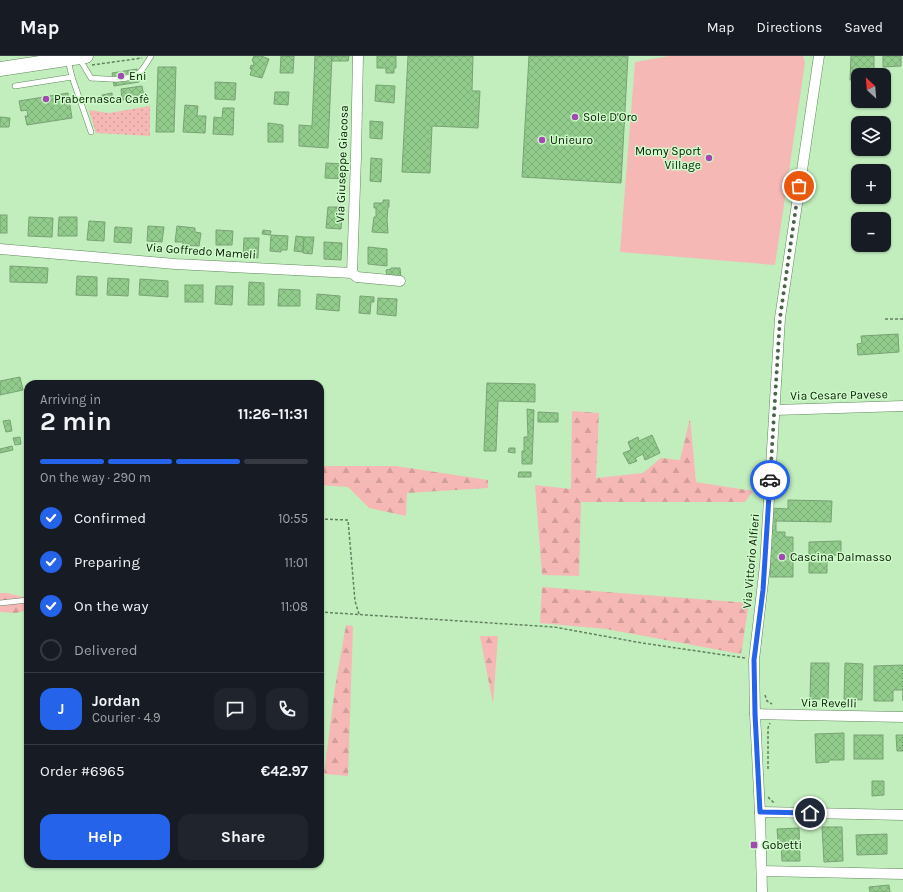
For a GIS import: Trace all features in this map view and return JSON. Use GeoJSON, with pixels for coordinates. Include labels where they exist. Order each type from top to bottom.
{"type":"FeatureCollection","features":[{"type":"Feature","properties":{"kind":"main road"},"geometry":{"type":"LineString","coordinates":[[0,69],[79,60]]}},
{"type":"Feature","properties":{"kind":"street","name":"Via Giuseppe Giacosa"},"geometry":{"type":"LineString","coordinates":[[352,273],[358,56]]}},
{"type":"Feature","properties":{"kind":"street","name":"Via Vittorio Alfieri"},"geometry":{"type":"LineString","coordinates":[[813,56],[817,67]]}},
{"type":"Feature","properties":{"kind":"street","name":"Via Vittorio Alfieri"},"geometry":{"type":"LineString","coordinates":[[762,892],[754,660],[763,590],[780,318],[819,56]]}},
{"type":"Feature","properties":{"kind":"street","name":"Via Goffredo Mameli"},"geometry":{"type":"LineString","coordinates":[[0,249],[175,264],[352,273],[357,277],[400,281]]}},
{"type":"Feature","properties":{"kind":"street","name":"Via Cesare Pavese"},"geometry":{"type":"LineString","coordinates":[[775,410],[903,406]]}},
{"type":"Feature","properties":{"kind":"street","name":"Via Revelli"},"geometry":{"type":"LineString","coordinates":[[755,714],[903,717]]}},
{"type":"Feature","properties":{"kind":"street"},"geometry":{"type":"LineString","coordinates":[[760,812],[903,815]]}},
{"type":"Feature","properties":{"kind":"street"},"geometry":{"type":"LineString","coordinates":[[762,871],[903,874]]}},
{"type":"Feature","properties":{"kind":"lane"},"geometry":{"type":"LineString","coordinates":[[79,60],[91,78],[110,79],[131,77],[140,71],[151,56]]}},
{"type":"Feature","properties":{"kind":"lane"},"geometry":{"type":"LineString","coordinates":[[79,60],[72,77],[91,132]]}},
{"type":"Feature","properties":{"kind":"lane"},"geometry":{"type":"LineString","coordinates":[[15,86],[72,77]]}},
{"type":"Feature","properties":{"kind":"lane"},"geometry":{"type":"LineString","coordinates":[[0,603],[24,600]]}},
{"type":"Feature","properties":{"kind":"path"},"geometry":{"type":"LineString","coordinates":[[79,60],[151,56]]}},
{"type":"Feature","properties":{"kind":"path"},"geometry":{"type":"LineString","coordinates":[[885,319],[903,319]]}},
{"type":"Feature","properties":{"kind":"path"},"geometry":{"type":"LineString","coordinates":[[324,518],[348,520],[355,601],[359,614]]}},
{"type":"Feature","properties":{"kind":"path"},"geometry":{"type":"LineString","coordinates":[[324,612],[554,627],[642,643],[754,660]]}},
{"type":"Feature","properties":{"kind":"path"},"geometry":{"type":"LineString","coordinates":[[765,689],[767,701],[773,705]]}},
{"type":"Feature","properties":{"kind":"path"},"geometry":{"type":"LineString","coordinates":[[768,774],[768,728],[770,723],[773,721]]}},
{"type":"Feature","properties":{"kind":"path"},"geometry":{"type":"LineString","coordinates":[[768,797],[773,802],[780,803]]}},
{"type":"Feature","properties":{"kind":"green space","name":"Momy Sport Village"},"geometry":{"type":"Polygon","coordinates":[[[669,56],[803,56],[805,63],[775,265],[620,252],[635,62],[669,56]]]}},
{"type":"Feature","properties":{"kind":"green space"},"geometry":{"type":"Polygon","coordinates":[[[150,106],[150,136],[96,133],[89,110],[109,113],[150,106]]]}},
{"type":"Feature","properties":{"kind":"green space"},"geometry":{"type":"Polygon","coordinates":[[[572,411],[599,413],[596,478],[643,473],[661,458],[680,460],[690,418],[696,482],[753,491],[745,502],[581,502],[579,576],[542,575],[535,485],[571,489],[572,411]]]}},
{"type":"Feature","properties":{"kind":"green space"},"geometry":{"type":"Polygon","coordinates":[[[324,466],[396,466],[488,480],[488,488],[407,493],[406,516],[369,508],[348,487],[324,485],[324,466]]]}},
{"type":"Feature","properties":{"kind":"green space"},"geometry":{"type":"Polygon","coordinates":[[[542,587],[749,603],[741,654],[606,629],[540,623],[542,587]]]}},
{"type":"Feature","properties":{"kind":"green space"},"geometry":{"type":"Polygon","coordinates":[[[0,593],[24,597],[24,611],[16,613],[0,612],[0,593]]]}},
{"type":"Feature","properties":{"kind":"green space"},"geometry":{"type":"Polygon","coordinates":[[[346,625],[353,626],[348,776],[324,774],[335,687],[346,625]]]}},
{"type":"Feature","properties":{"kind":"green space"},"geometry":{"type":"Polygon","coordinates":[[[480,636],[498,636],[493,704],[480,636]]]}},
{"type":"Feature","properties":{"kind":"building"},"geometry":{"type":"Polygon","coordinates":[[[254,56],[261,56],[269,59],[262,78],[250,75],[252,69],[250,69],[251,65],[253,66],[254,62],[252,61],[254,56]]]}},
{"type":"Feature","properties":{"kind":"building"},"geometry":{"type":"Polygon","coordinates":[[[281,56],[294,56],[293,73],[280,73],[281,56]]]}},
{"type":"Feature","properties":{"kind":"building"},"geometry":{"type":"Polygon","coordinates":[[[315,56],[332,56],[328,148],[299,146],[299,125],[312,126],[315,56]]]}},
{"type":"Feature","properties":{"kind":"building"},"geometry":{"type":"Polygon","coordinates":[[[332,56],[349,56],[348,61],[332,61],[332,56]]]}},
{"type":"Feature","properties":{"kind":"building"},"geometry":{"type":"Polygon","coordinates":[[[377,56],[396,56],[396,68],[394,68],[394,73],[386,73],[386,68],[377,68],[377,56]]]}},
{"type":"Feature","properties":{"kind":"building"},"geometry":{"type":"Polygon","coordinates":[[[408,56],[473,56],[472,91],[480,91],[478,128],[432,126],[430,173],[402,172],[408,56]]]}},
{"type":"Feature","properties":{"kind":"building","name":"Sole D'Oro"},"geometry":{"type":"Polygon","coordinates":[[[529,56],[628,56],[621,183],[522,177],[529,56]]]}},
{"type":"Feature","properties":{"kind":"building"},"geometry":{"type":"Polygon","coordinates":[[[851,56],[874,56],[874,68],[851,68],[850,80],[851,56]]]}},
{"type":"Feature","properties":{"kind":"building"},"geometry":{"type":"Polygon","coordinates":[[[883,56],[901,56],[901,66],[883,67],[883,56]]]}},
{"type":"Feature","properties":{"kind":"building"},"geometry":{"type":"Polygon","coordinates":[[[158,67],[176,67],[174,132],[156,132],[158,67]]]}},
{"type":"Feature","properties":{"kind":"building"},"geometry":{"type":"Polygon","coordinates":[[[137,69],[139,82],[114,86],[112,73],[137,69]]]}},
{"type":"Feature","properties":{"kind":"building"},"geometry":{"type":"Polygon","coordinates":[[[215,82],[236,83],[235,100],[215,99],[215,82]]]}},
{"type":"Feature","properties":{"kind":"building"},"geometry":{"type":"Polygon","coordinates":[[[376,85],[395,86],[394,103],[375,101],[376,85]]]}},
{"type":"Feature","properties":{"kind":"building"},"geometry":{"type":"Polygon","coordinates":[[[142,86],[144,97],[122,100],[121,89],[142,86]]]}},
{"type":"Feature","properties":{"kind":"building"},"geometry":{"type":"Polygon","coordinates":[[[275,92],[289,92],[288,105],[274,104],[275,92]]]}},
{"type":"Feature","properties":{"kind":"building"},"geometry":{"type":"Polygon","coordinates":[[[68,93],[72,118],[27,125],[25,116],[28,116],[27,110],[21,111],[19,101],[68,93]]]}},
{"type":"Feature","properties":{"kind":"building"},"geometry":{"type":"Polygon","coordinates":[[[112,93],[113,101],[103,103],[102,95],[112,93]]]}},
{"type":"Feature","properties":{"kind":"building"},"geometry":{"type":"Polygon","coordinates":[[[185,105],[198,106],[197,116],[206,116],[205,133],[183,132],[185,105]]]}},
{"type":"Feature","properties":{"kind":"building"},"geometry":{"type":"Polygon","coordinates":[[[223,108],[234,108],[233,135],[213,134],[214,117],[222,118],[223,108]]]}},
{"type":"Feature","properties":{"kind":"building"},"geometry":{"type":"Polygon","coordinates":[[[0,117],[10,118],[9,127],[0,127],[0,117]]]}},
{"type":"Feature","properties":{"kind":"building"},"geometry":{"type":"Polygon","coordinates":[[[370,121],[383,122],[382,139],[370,138],[370,121]]]}},
{"type":"Feature","properties":{"kind":"building"},"geometry":{"type":"Polygon","coordinates":[[[268,123],[283,125],[283,142],[268,142],[268,123]]]}},
{"type":"Feature","properties":{"kind":"building"},"geometry":{"type":"Polygon","coordinates":[[[371,158],[382,159],[381,182],[370,181],[371,158]]]}},
{"type":"Feature","properties":{"kind":"building"},"geometry":{"type":"Polygon","coordinates":[[[326,163],[346,164],[346,179],[325,178],[326,163]]]}},
{"type":"Feature","properties":{"kind":"building"},"geometry":{"type":"Polygon","coordinates":[[[383,200],[389,200],[387,219],[388,233],[372,232],[374,217],[376,217],[376,208],[374,208],[374,203],[383,203],[383,200]]]}},
{"type":"Feature","properties":{"kind":"building"},"geometry":{"type":"Polygon","coordinates":[[[328,207],[343,207],[341,229],[326,228],[328,207]]]}},
{"type":"Feature","properties":{"kind":"building"},"geometry":{"type":"Polygon","coordinates":[[[0,215],[7,215],[7,233],[0,233],[0,215]]]}},
{"type":"Feature","properties":{"kind":"building"},"geometry":{"type":"Polygon","coordinates":[[[29,217],[53,218],[52,237],[28,236],[29,217]]]}},
{"type":"Feature","properties":{"kind":"building"},"geometry":{"type":"Polygon","coordinates":[[[59,217],[77,217],[77,236],[58,236],[59,217]]]}},
{"type":"Feature","properties":{"kind":"building"},"geometry":{"type":"Polygon","coordinates":[[[89,221],[105,222],[104,241],[87,240],[89,221]]]}},
{"type":"Feature","properties":{"kind":"building"},"geometry":{"type":"Polygon","coordinates":[[[148,226],[164,227],[162,242],[147,241],[148,226]]]}},
{"type":"Feature","properties":{"kind":"building"},"geometry":{"type":"Polygon","coordinates":[[[177,226],[195,228],[195,232],[201,233],[199,246],[183,245],[183,242],[175,242],[177,226]]]}},
{"type":"Feature","properties":{"kind":"building"},"geometry":{"type":"Polygon","coordinates":[[[115,227],[132,228],[131,243],[114,242],[115,227]]]}},
{"type":"Feature","properties":{"kind":"building"},"geometry":{"type":"Polygon","coordinates":[[[216,230],[233,231],[232,245],[216,245],[216,230]]]}},
{"type":"Feature","properties":{"kind":"building"},"geometry":{"type":"Polygon","coordinates":[[[263,230],[271,231],[270,235],[262,234],[263,230]]]}},
{"type":"Feature","properties":{"kind":"building"},"geometry":{"type":"Polygon","coordinates":[[[271,235],[288,236],[287,250],[281,250],[281,252],[270,251],[271,235]]]}},
{"type":"Feature","properties":{"kind":"building"},"geometry":{"type":"Polygon","coordinates":[[[296,236],[304,237],[303,252],[294,251],[296,236]]]}},
{"type":"Feature","properties":{"kind":"building"},"geometry":{"type":"Polygon","coordinates":[[[304,237],[314,237],[312,254],[303,253],[304,237]]]}},
{"type":"Feature","properties":{"kind":"building"},"geometry":{"type":"Polygon","coordinates":[[[244,238],[259,238],[258,258],[243,256],[244,238]]]}},
{"type":"Feature","properties":{"kind":"building"},"geometry":{"type":"Polygon","coordinates":[[[324,242],[342,243],[341,260],[324,259],[324,242]]]}},
{"type":"Feature","properties":{"kind":"building"},"geometry":{"type":"Polygon","coordinates":[[[368,247],[387,249],[387,266],[368,264],[368,247]]]}},
{"type":"Feature","properties":{"kind":"building"},"geometry":{"type":"Polygon","coordinates":[[[10,266],[48,268],[47,283],[10,282],[10,266]]]}},
{"type":"Feature","properties":{"kind":"building"},"geometry":{"type":"Polygon","coordinates":[[[391,268],[400,268],[401,278],[387,276],[386,270],[391,268]]]}},
{"type":"Feature","properties":{"kind":"building"},"geometry":{"type":"Polygon","coordinates":[[[77,276],[97,277],[97,296],[76,295],[77,276]]]}},
{"type":"Feature","properties":{"kind":"building"},"geometry":{"type":"Polygon","coordinates":[[[108,278],[129,279],[128,296],[107,295],[108,278]]]}},
{"type":"Feature","properties":{"kind":"building"},"geometry":{"type":"Polygon","coordinates":[[[140,279],[168,281],[168,297],[139,295],[140,279]]]}},
{"type":"Feature","properties":{"kind":"building"},"geometry":{"type":"Polygon","coordinates":[[[249,282],[264,283],[264,305],[248,305],[249,282]]]}},
{"type":"Feature","properties":{"kind":"building"},"geometry":{"type":"Polygon","coordinates":[[[185,285],[203,285],[203,302],[185,302],[185,285]]]}},
{"type":"Feature","properties":{"kind":"building"},"geometry":{"type":"Polygon","coordinates":[[[216,286],[233,286],[232,305],[215,304],[216,286]]]}},
{"type":"Feature","properties":{"kind":"building"},"geometry":{"type":"Polygon","coordinates":[[[279,289],[300,290],[300,306],[278,306],[279,289]]]}},
{"type":"Feature","properties":{"kind":"building"},"geometry":{"type":"Polygon","coordinates":[[[317,294],[340,296],[339,311],[316,309],[317,294]]]}},
{"type":"Feature","properties":{"kind":"building"},"geometry":{"type":"Polygon","coordinates":[[[360,296],[374,297],[374,302],[371,302],[370,314],[359,313],[360,296]]]}},
{"type":"Feature","properties":{"kind":"building"},"geometry":{"type":"Polygon","coordinates":[[[378,298],[397,299],[396,316],[377,314],[378,298]]]}},
{"type":"Feature","properties":{"kind":"building"},"geometry":{"type":"Polygon","coordinates":[[[898,334],[899,352],[858,355],[857,344],[862,343],[861,336],[898,334]]]}},
{"type":"Feature","properties":{"kind":"building"},"geometry":{"type":"Polygon","coordinates":[[[20,377],[23,390],[0,395],[0,381],[20,377]]]}},
{"type":"Feature","properties":{"kind":"building"},"geometry":{"type":"Polygon","coordinates":[[[487,383],[535,384],[535,402],[498,401],[496,451],[484,451],[487,383]]]}},
{"type":"Feature","properties":{"kind":"building"},"geometry":{"type":"Polygon","coordinates":[[[527,409],[534,410],[532,464],[522,464],[524,437],[528,437],[527,409]]]}},
{"type":"Feature","properties":{"kind":"building"},"geometry":{"type":"Polygon","coordinates":[[[538,412],[558,413],[558,422],[538,422],[538,412]]]}},
{"type":"Feature","properties":{"kind":"building"},"geometry":{"type":"Polygon","coordinates":[[[10,420],[12,431],[6,432],[3,421],[10,420]]]}},
{"type":"Feature","properties":{"kind":"building"},"geometry":{"type":"Polygon","coordinates":[[[652,435],[660,453],[645,460],[643,454],[635,458],[637,461],[629,464],[623,453],[631,450],[628,442],[638,437],[639,441],[652,435]]]}},
{"type":"Feature","properties":{"kind":"building"},"geometry":{"type":"Polygon","coordinates":[[[20,437],[21,444],[15,445],[13,438],[20,437]]]}},
{"type":"Feature","properties":{"kind":"building"},"geometry":{"type":"Polygon","coordinates":[[[12,446],[13,450],[0,453],[0,449],[12,446]]]}},
{"type":"Feature","properties":{"kind":"building"},"geometry":{"type":"Polygon","coordinates":[[[509,448],[515,448],[515,453],[508,452],[509,448]]]}},
{"type":"Feature","properties":{"kind":"building"},"geometry":{"type":"Polygon","coordinates":[[[519,472],[531,472],[531,477],[518,477],[519,472]]]}},
{"type":"Feature","properties":{"kind":"building","name":"Cascina Dalmasso"},"geometry":{"type":"Polygon","coordinates":[[[788,500],[832,501],[831,522],[776,521],[776,532],[785,532],[785,537],[793,537],[793,577],[770,577],[771,508],[788,509],[788,500]]]}},
{"type":"Feature","properties":{"kind":"building"},"geometry":{"type":"Polygon","coordinates":[[[841,541],[841,555],[827,555],[827,573],[809,573],[809,542],[841,541]]]}},
{"type":"Feature","properties":{"kind":"building"},"geometry":{"type":"Polygon","coordinates":[[[811,663],[829,663],[828,699],[810,699],[811,663]]]}},
{"type":"Feature","properties":{"kind":"building"},"geometry":{"type":"Polygon","coordinates":[[[845,663],[863,664],[862,700],[844,699],[845,663]]]}},
{"type":"Feature","properties":{"kind":"building"},"geometry":{"type":"Polygon","coordinates":[[[903,665],[903,690],[893,690],[893,701],[874,701],[874,666],[903,665]]]}},
{"type":"Feature","properties":{"kind":"building"},"geometry":{"type":"Polygon","coordinates":[[[844,733],[844,760],[829,760],[829,762],[816,763],[815,734],[844,733]]]}},
{"type":"Feature","properties":{"kind":"building"},"geometry":{"type":"Polygon","coordinates":[[[854,735],[883,735],[883,759],[854,759],[854,735]]]}},
{"type":"Feature","properties":{"kind":"building"},"geometry":{"type":"Polygon","coordinates":[[[896,735],[903,735],[903,751],[897,751],[896,735]]]}},
{"type":"Feature","properties":{"kind":"building"},"geometry":{"type":"Polygon","coordinates":[[[872,781],[884,781],[884,795],[872,796],[872,781]]]}},
{"type":"Feature","properties":{"kind":"building"},"geometry":{"type":"Polygon","coordinates":[[[822,827],[842,827],[843,861],[824,862],[822,827]]]}},
{"type":"Feature","properties":{"kind":"building"},"geometry":{"type":"Polygon","coordinates":[[[799,828],[800,861],[782,861],[781,841],[778,841],[777,829],[799,828]]]}},
{"type":"Feature","properties":{"kind":"building"},"geometry":{"type":"Polygon","coordinates":[[[887,834],[887,854],[857,855],[856,835],[887,834]]]}},
{"type":"Feature","properties":{"kind":"building"},"geometry":{"type":"Polygon","coordinates":[[[889,885],[890,892],[870,892],[869,887],[889,885]]]}},
{"type":"Feature","properties":{"kind":"way so far"},"geometry":{"type":"LineString","coordinates":[[770,480],[780,318],[799,186]]}},
{"type":"Feature","properties":{"kind":"place","name":"Eni"},"geometry":{"type":"Point","coordinates":[121,76]}},
{"type":"Feature","properties":{"kind":"place","name":"Prabernasca Cafè"},"geometry":{"type":"Point","coordinates":[46,99]}},
{"type":"Feature","properties":{"kind":"place","name":"Sole D'Oro"},"geometry":{"type":"Point","coordinates":[575,117]}},
{"type":"Feature","properties":{"kind":"place","name":"Unieuro"},"geometry":{"type":"Point","coordinates":[542,140]}},
{"type":"Feature","properties":{"kind":"place","name":"Momy Sport Village"},"geometry":{"type":"Point","coordinates":[709,158]}},
{"type":"Feature","properties":{"kind":"place","name":"Cascina Dalmasso"},"geometry":{"type":"Point","coordinates":[782,557]}},
{"type":"Feature","properties":{"kind":"place","name":"Gobetti"},"geometry":{"type":"Point","coordinates":[754,845]}},
{"type":"Feature","properties":{"kind":"route"},"geometry":{"type":"LineString","coordinates":[[770,480],[763,590],[754,660],[760,812],[810,813]]}}]}
